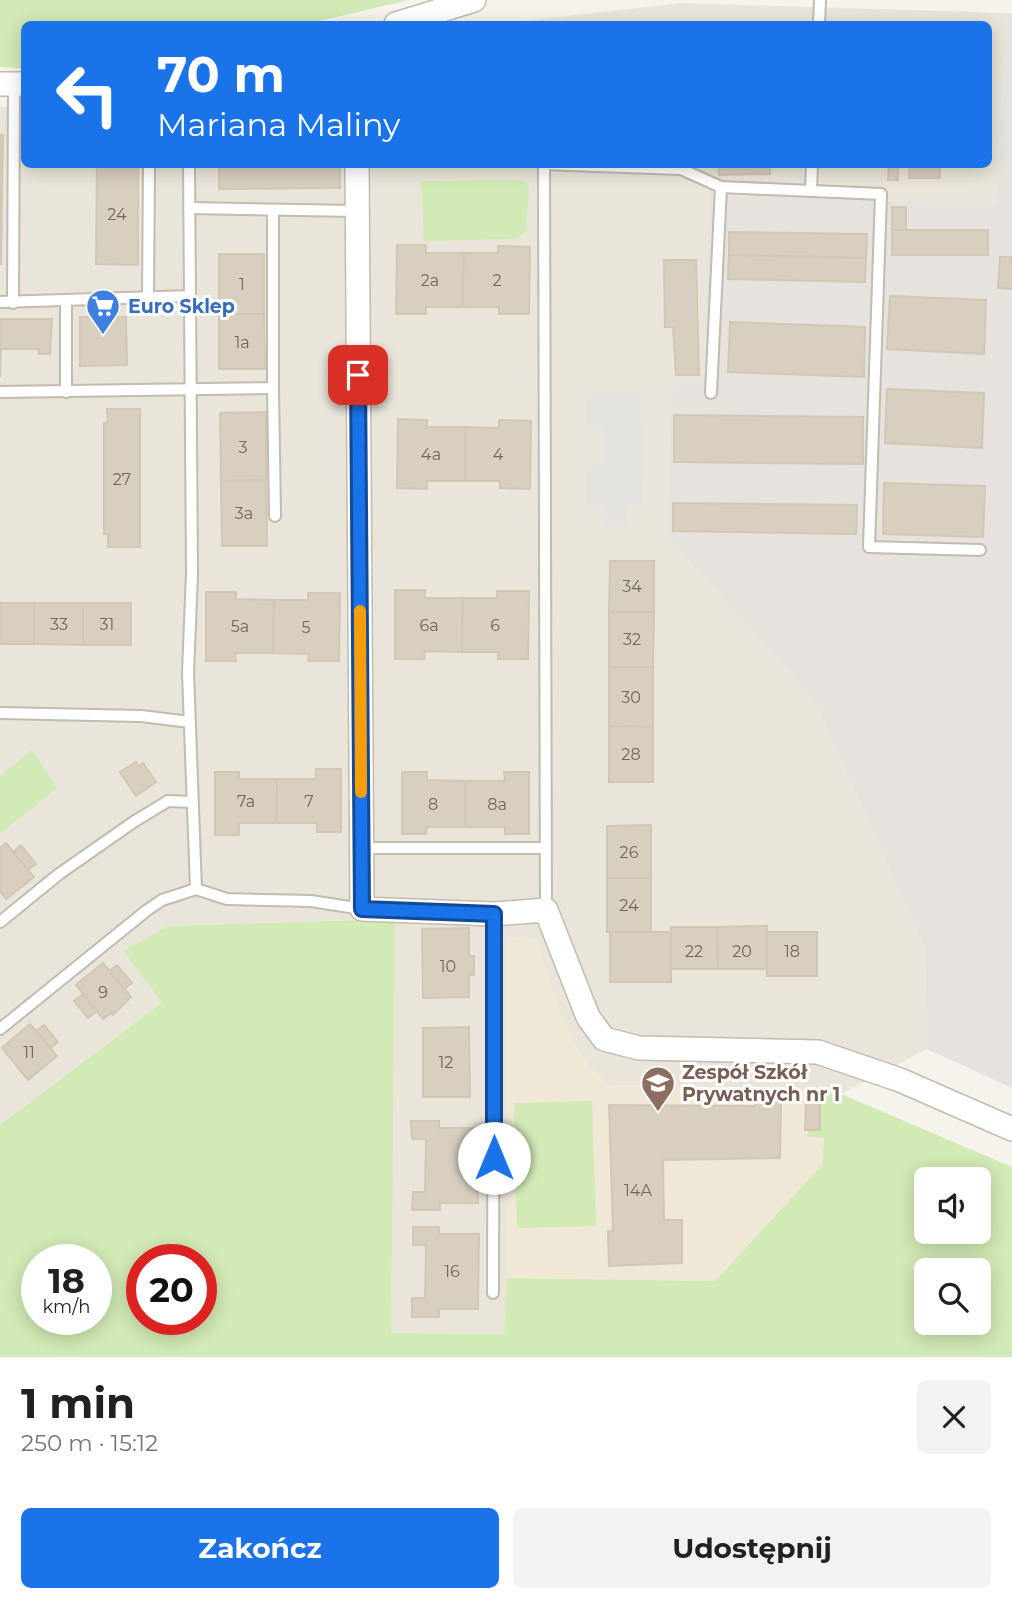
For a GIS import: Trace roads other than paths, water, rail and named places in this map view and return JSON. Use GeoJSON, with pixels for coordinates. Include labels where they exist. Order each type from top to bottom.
{"type":"FeatureCollection","features":[{"type":"Feature","properties":{"kind":"street"},"geometry":{"type":"LineString","coordinates":[[406,21],[474,0]]}},
{"type":"Feature","properties":{"kind":"street"},"geometry":{"type":"LineString","coordinates":[[357,168],[362,909],[494,914],[546,909],[588,1017],[604,1039],[639,1048],[818,1052],[900,1080],[1012,1129]]}},
{"type":"Feature","properties":{"kind":"lane"},"geometry":{"type":"LineString","coordinates":[[819,21],[820,0]]}},
{"type":"Feature","properties":{"kind":"lane"},"geometry":{"type":"LineString","coordinates":[[13,84],[13,303]]}},
{"type":"Feature","properties":{"kind":"lane"},"geometry":{"type":"LineString","coordinates":[[148,296],[149,168]]}},
{"type":"Feature","properties":{"kind":"lane"},"geometry":{"type":"LineString","coordinates":[[188,168],[190,722],[196,888]]}},
{"type":"Feature","properties":{"kind":"lane"},"geometry":{"type":"LineString","coordinates":[[543,168],[546,909]]}},
{"type":"Feature","properties":{"kind":"lane"},"geometry":{"type":"LineString","coordinates":[[646,168],[681,169],[721,187],[881,194],[869,547],[980,550]]}},
{"type":"Feature","properties":{"kind":"lane"},"geometry":{"type":"LineString","coordinates":[[811,191],[812,168]]}},
{"type":"Feature","properties":{"kind":"lane"},"geometry":{"type":"LineString","coordinates":[[711,393],[721,187]]}},
{"type":"Feature","properties":{"kind":"lane"},"geometry":{"type":"LineString","coordinates":[[189,208],[357,211]]}},
{"type":"Feature","properties":{"kind":"lane"},"geometry":{"type":"LineString","coordinates":[[273,210],[275,516]]}},
{"type":"Feature","properties":{"kind":"lane"},"geometry":{"type":"LineString","coordinates":[[0,302],[190,296]]}},
{"type":"Feature","properties":{"kind":"lane"},"geometry":{"type":"LineString","coordinates":[[66,302],[66,392]]}},
{"type":"Feature","properties":{"kind":"lane"},"geometry":{"type":"LineString","coordinates":[[0,392],[273,388]]}},
{"type":"Feature","properties":{"kind":"lane"},"geometry":{"type":"LineString","coordinates":[[0,713],[141,716],[190,722]]}},
{"type":"Feature","properties":{"kind":"lane"},"geometry":{"type":"LineString","coordinates":[[0,922],[59,874],[135,821],[168,801],[192,802]]}},
{"type":"Feature","properties":{"kind":"lane"},"geometry":{"type":"LineString","coordinates":[[361,848],[544,848]]}},
{"type":"Feature","properties":{"kind":"lane"},"geometry":{"type":"LineString","coordinates":[[0,1029],[146,911],[162,900],[196,888],[227,899],[311,901],[362,909]]}},
{"type":"Feature","properties":{"kind":"lane"},"geometry":{"type":"LineString","coordinates":[[493,1293],[494,914]]}},
{"type":"Feature","properties":{"kind":"place","name":"Euro Sklep"},"geometry":{"type":"Point","coordinates":[103,336]}},
{"type":"Feature","properties":{"kind":"place","name":"Zespół Szkół Prywatnych nr 1"},"geometry":{"type":"Point","coordinates":[658,1113]}}]}
